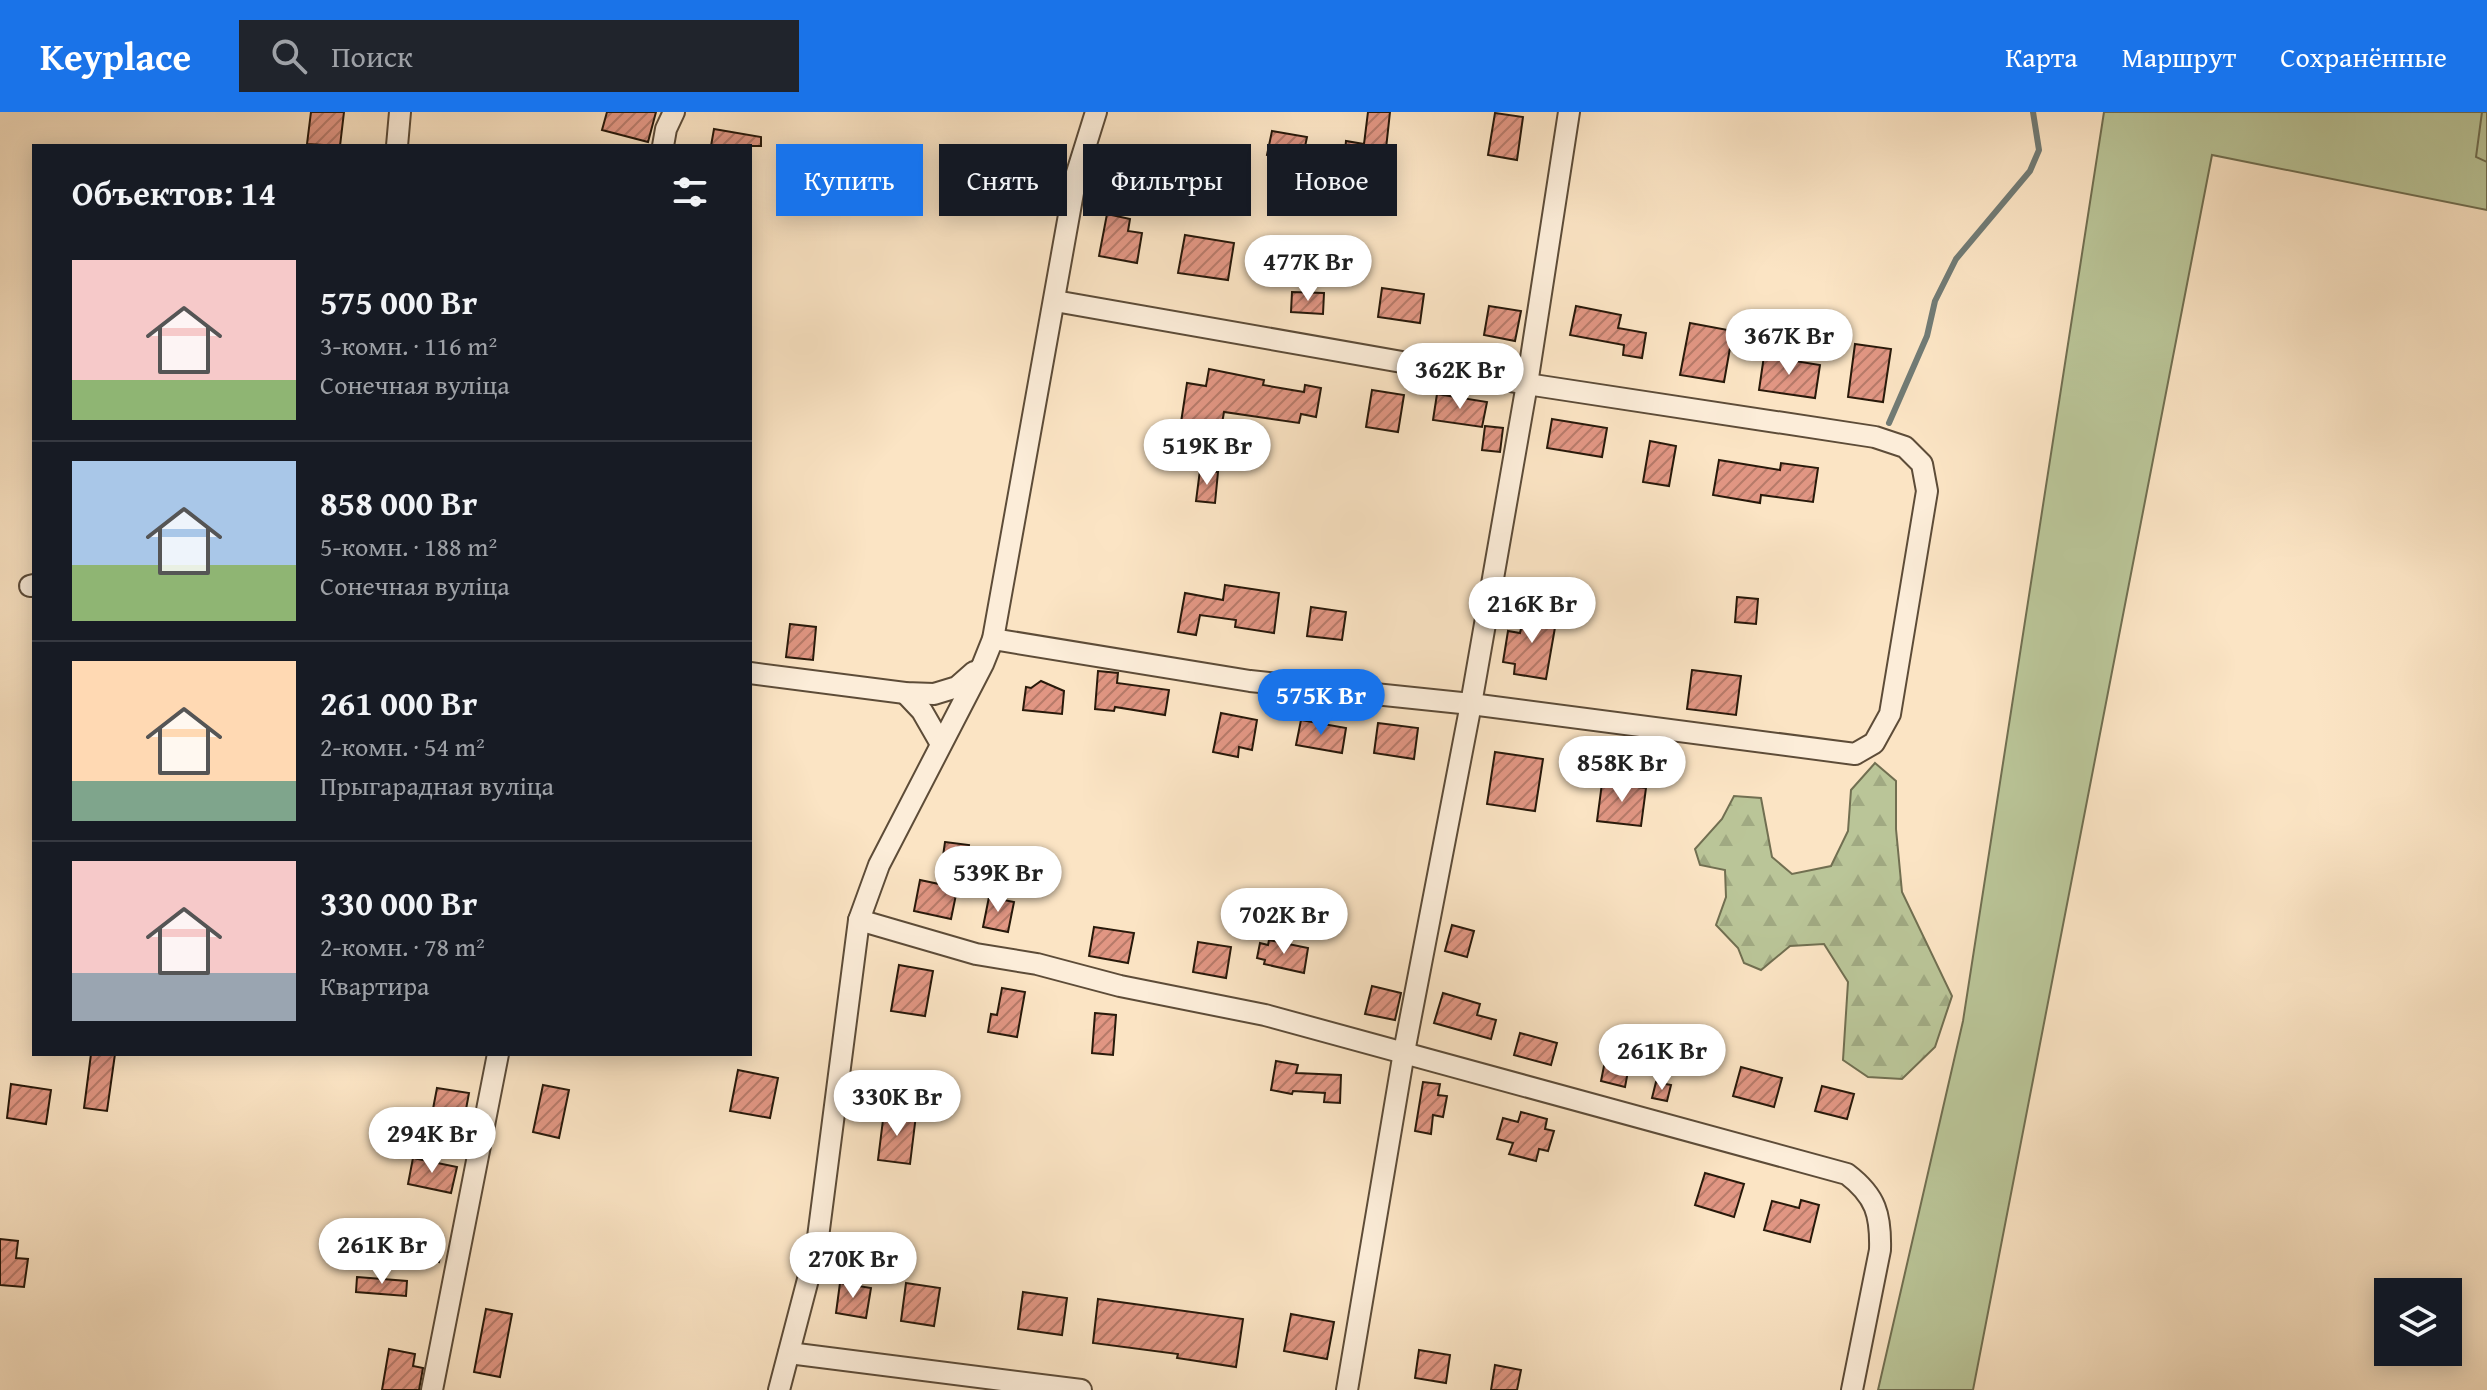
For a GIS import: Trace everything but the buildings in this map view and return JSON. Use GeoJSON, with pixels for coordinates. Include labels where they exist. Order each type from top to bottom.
{"type":"FeatureCollection","features":[{"type":"Feature","properties":{"kind":"street"},"geometry":{"type":"LineString","coordinates":[[397,144],[400,112]]}},
{"type":"Feature","properties":{"kind":"street"},"geometry":{"type":"LineString","coordinates":[[663,144],[674,112]]}},
{"type":"Feature","properties":{"kind":"street"},"geometry":{"type":"LineString","coordinates":[[779,1390],[817,1245],[859,920],[879,865],[993,639],[1076,176],[1096,112]]}},
{"type":"Feature","properties":{"kind":"street"},"geometry":{"type":"LineString","coordinates":[[1347,1390],[1404,1052],[1471,704],[1527,384],[1569,112]]}},
{"type":"Feature","properties":{"kind":"street"},"geometry":{"type":"LineString","coordinates":[[993,639],[1250,681],[1471,704],[1855,754],[1874,743],[1890,714],[1927,491],[1922,464],[1905,447],[1875,437],[1527,384],[1055,301]]}},
{"type":"Feature","properties":{"kind":"street"},"geometry":{"type":"LineString","coordinates":[[752,673],[905,693],[946,692],[957,687],[983,664]]}},
{"type":"Feature","properties":{"kind":"street"},"geometry":{"type":"LineString","coordinates":[[905,693],[922,711],[941,744]]}},
{"type":"Feature","properties":{"kind":"street"},"geometry":{"type":"LineString","coordinates":[[859,920],[976,954],[1037,964],[1120,986],[1265,1015],[1847,1174],[1864,1187],[1876,1207],[1881,1229],[1880,1250],[1852,1390]]}},
{"type":"Feature","properties":{"kind":"street"},"geometry":{"type":"LineString","coordinates":[[432,1390],[498,1056]]}},
{"type":"Feature","properties":{"kind":"street"},"geometry":{"type":"LineString","coordinates":[[789,1353],[1081,1390]]}},
{"type":"Feature","properties":{"kind":"green space"},"geometry":{"type":"Polygon","coordinates":[[[2104,112],[2487,112],[2487,210],[2212,155],[1973,1390],[1878,1390],[1963,1021],[2104,112]]]}},
{"type":"Feature","properties":{"kind":"green space"},"geometry":{"type":"Polygon","coordinates":[[[2482,112],[2487,112],[2487,162],[2476,157],[2482,112]]]}},
{"type":"Feature","properties":{"kind":"green space"},"geometry":{"type":"Polygon","coordinates":[[[1875,763],[1896,781],[1896,829],[1902,892],[1952,996],[1935,1047],[1902,1079],[1868,1077],[1843,1060],[1848,982],[1824,944],[1790,946],[1761,970],[1744,963],[1738,948],[1716,925],[1726,897],[1725,870],[1700,865],[1695,849],[1722,819],[1734,796],[1761,798],[1772,857],[1792,874],[1831,866],[1848,831],[1851,790],[1875,763]]]}},
{"type":"Feature","properties":{"kind":"waterway"},"geometry":{"type":"LineString","coordinates":[[1889,423],[1927,336],[1935,301],[1956,259],[2030,171],[2039,150],[2033,112]]}}]}
